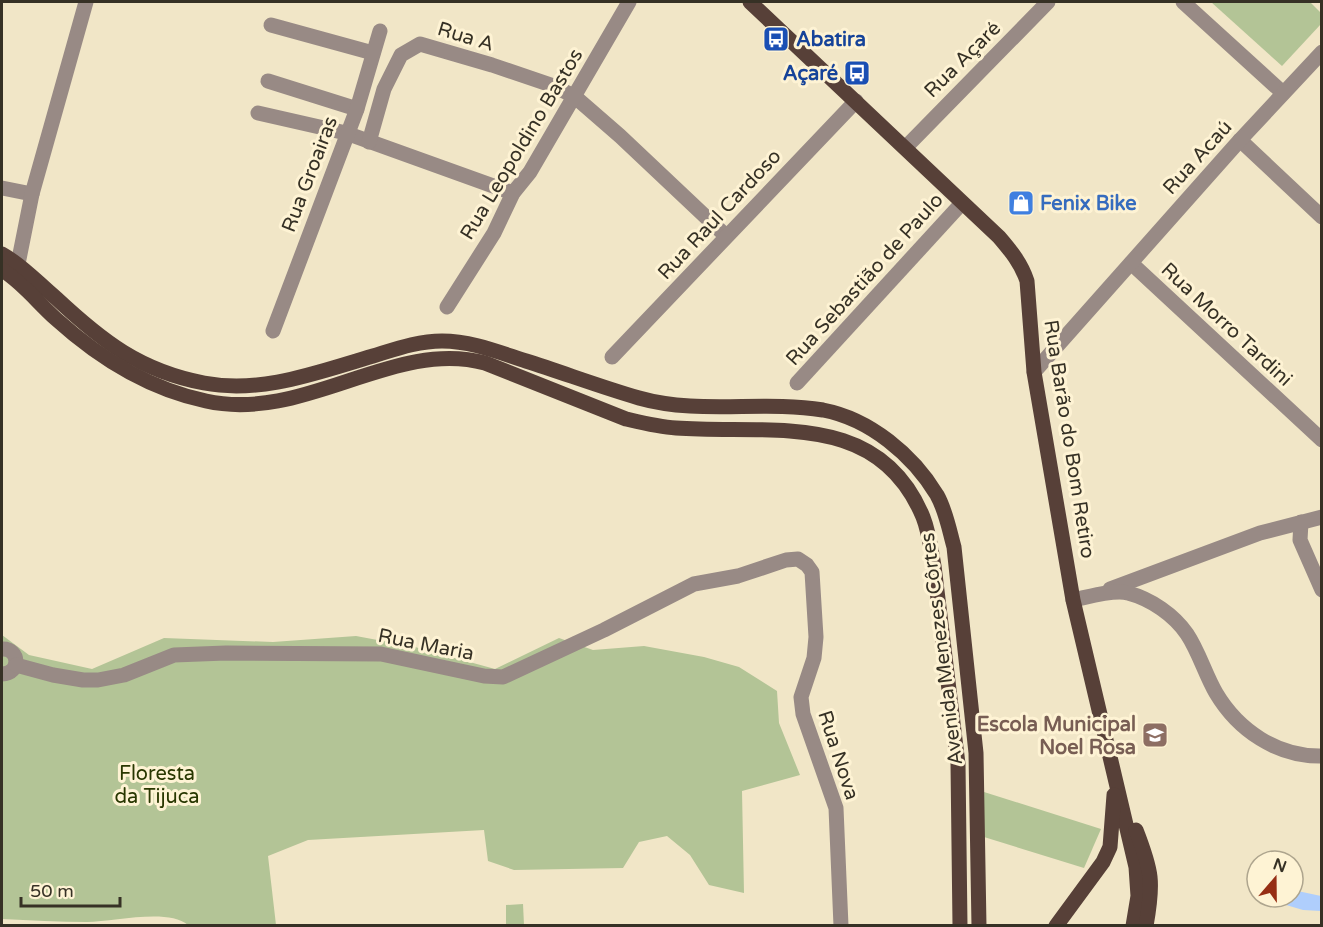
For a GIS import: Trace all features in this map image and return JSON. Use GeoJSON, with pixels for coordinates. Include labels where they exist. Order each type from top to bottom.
{"type":"FeatureCollection","features":[{"type":"Feature","properties":{"kind":"main road","name":"Rua Barão do Bom Retiro"},"geometry":{"type":"LineString","coordinates":[[750,2],[906,147],[1010,249],[1023,270],[1027,281],[1034,372],[1073,600],[1134,853],[1138,881],[1132,926]]}},
{"type":"Feature","properties":{"kind":"main road","name":"Avenida Menezes Côrtes"},"geometry":{"type":"LineString","coordinates":[[2,254],[18,264],[86,325],[121,352],[177,377],[234,386],[265,384],[297,379],[423,342],[459,342],[492,350],[659,403],[824,410],[864,425],[888,440],[911,460],[938,497],[954,547],[976,753],[979,926]]}},
{"type":"Feature","properties":{"kind":"main road","name":"Avenida Menezes Côrtes"},"geometry":{"type":"LineString","coordinates":[[2,270],[13,277],[65,327],[115,364],[139,377],[204,401],[221,404],[266,403],[302,397],[428,358],[467,358],[626,419],[647,424],[675,428],[774,429],[814,433],[845,440],[866,450],[892,471],[911,494],[923,517],[929,537],[936,577],[958,764],[960,926]]}},
{"type":"Feature","properties":{"kind":"main road","name":"Rua Barão do Bom Retiro"},"geometry":{"type":"LineString","coordinates":[[1115,777],[1151,873],[1146,926]]}},
{"type":"Feature","properties":{"kind":"main road"},"geometry":{"type":"LineString","coordinates":[[1056,926],[1103,862],[1110,847],[1115,777]]}},
{"type":"Feature","properties":{"kind":"main road"},"geometry":{"type":"LineString","coordinates":[[979,893],[981,910],[989,926]]}},
{"type":"Feature","properties":{"kind":"street"},"geometry":{"type":"LineString","coordinates":[[18,264],[32,194],[86,2]]}},
{"type":"Feature","properties":{"kind":"street","name":"Rua Leopoldino Bastos"},"geometry":{"type":"LineString","coordinates":[[447,307],[494,233],[513,193],[530,172],[629,2]]}},
{"type":"Feature","properties":{"kind":"street","name":"Rua Açaré"},"geometry":{"type":"LineString","coordinates":[[906,147],[1048,2]]}},
{"type":"Feature","properties":{"kind":"street"},"geometry":{"type":"LineString","coordinates":[[1183,2],[1283,93]]}},
{"type":"Feature","properties":{"kind":"street"},"geometry":{"type":"LineString","coordinates":[[270,25],[372,53]]}},
{"type":"Feature","properties":{"kind":"street","name":"Rua Groairas"},"geometry":{"type":"LineString","coordinates":[[273,331],[357,109],[380,31]]}},
{"type":"Feature","properties":{"kind":"street","name":"Rua A"},"geometry":{"type":"LineString","coordinates":[[369,142],[384,89],[401,55],[420,44],[551,85],[574,96],[726,236]]}},
{"type":"Feature","properties":{"kind":"street","name":"Rua Acaú"},"geometry":{"type":"LineString","coordinates":[[1034,372],[1239,140],[1322,52]]}},
{"type":"Feature","properties":{"kind":"street"},"geometry":{"type":"LineString","coordinates":[[268,81],[357,109]]}},
{"type":"Feature","properties":{"kind":"street","name":"Rua Raul Cardoso"},"geometry":{"type":"LineString","coordinates":[[612,357],[856,101]]}},
{"type":"Feature","properties":{"kind":"street"},"geometry":{"type":"LineString","coordinates":[[258,113],[346,134],[513,193]]}},
{"type":"Feature","properties":{"kind":"street"},"geometry":{"type":"LineString","coordinates":[[1239,140],[1322,217]]}},
{"type":"Feature","properties":{"kind":"street"},"geometry":{"type":"LineString","coordinates":[[2,188],[32,194]]}},
{"type":"Feature","properties":{"kind":"street","name":"Rua Sebastião de Paulo"},"geometry":{"type":"LineString","coordinates":[[797,383],[962,203]]}},
{"type":"Feature","properties":{"kind":"street","name":"Rua Morro Tardini"},"geometry":{"type":"LineString","coordinates":[[1131,263],[1322,440]]}},
{"type":"Feature","properties":{"kind":"street"},"geometry":{"type":"LineString","coordinates":[[1073,600],[1097,594],[1253,536],[1322,517]]}},
{"type":"Feature","properties":{"kind":"street"},"geometry":{"type":"LineString","coordinates":[[1301,522],[1300,540],[1322,590]]}},
{"type":"Feature","properties":{"kind":"street","name":"Rua Maria"},"geometry":{"type":"LineString","coordinates":[[16,665],[53,675],[98,680],[124,675],[174,655],[381,654],[484,676],[502,677],[604,630],[694,584],[738,576],[786,560],[798,559],[807,566]]}},
{"type":"Feature","properties":{"kind":"street","name":"Rua Nova"},"geometry":{"type":"LineString","coordinates":[[807,566],[812,572],[816,638],[814,658],[801,697],[803,714],[836,808],[841,926]]}},
{"type":"Feature","properties":{"kind":"street"},"geometry":{"type":"LineString","coordinates":[[1073,600],[1126,592],[1164,609],[1187,634],[1216,693],[1233,715],[1254,735],[1276,747],[1305,756],[1322,756]]}},
{"type":"Feature","properties":{"kind":"street"},"geometry":{"type":"LineString","coordinates":[[2,649],[6,648],[16,658],[13,671],[2,674]]}},
{"type":"Feature","properties":{"kind":"green space"},"geometry":{"type":"Polygon","coordinates":[[[1211,2],[1310,2],[1321,13],[1321,24],[1282,66],[1211,2]]]}},
{"type":"Feature","properties":{"kind":"green space","name":"Floresta da Tijuca"},"geometry":{"type":"Polygon","coordinates":[[[2,635],[29,655],[92,669],[164,638],[273,642],[356,636],[415,647],[495,669],[559,638],[593,650],[644,646],[704,657],[739,667],[777,691],[779,723],[800,775],[742,791],[744,893],[709,885],[690,855],[667,836],[639,842],[623,868],[514,870],[488,861],[484,830],[308,840],[268,856],[276,925],[188,925],[167,917],[87,922],[2,919],[2,635]]]}},
{"type":"Feature","properties":{"kind":"green space"},"geometry":{"type":"Polygon","coordinates":[[[984,792],[1101,829],[1084,868],[984,837],[984,792]]]}},
{"type":"Feature","properties":{"kind":"green space"},"geometry":{"type":"Polygon","coordinates":[[[523,904],[524,925],[506,925],[506,905],[523,904]]]}},
{"type":"Feature","properties":{"kind":"water"},"geometry":{"type":"Polygon","coordinates":[[[1305,893],[1321,896],[1321,911],[1300,909],[1305,909],[1305,893]]]}},
{"type":"Feature","properties":{"kind":"place","name":"Abatira"},"geometry":{"type":"Point","coordinates":[776,39]}},
{"type":"Feature","properties":{"kind":"place","name":"Açaré"},"geometry":{"type":"Point","coordinates":[857,73]}},
{"type":"Feature","properties":{"kind":"place","name":"Fenix Bike"},"geometry":{"type":"Point","coordinates":[1021,203]}},
{"type":"Feature","properties":{"kind":"place","name":"Escola Municipal Noel Rosa"},"geometry":{"type":"Point","coordinates":[1155,735]}}]}
